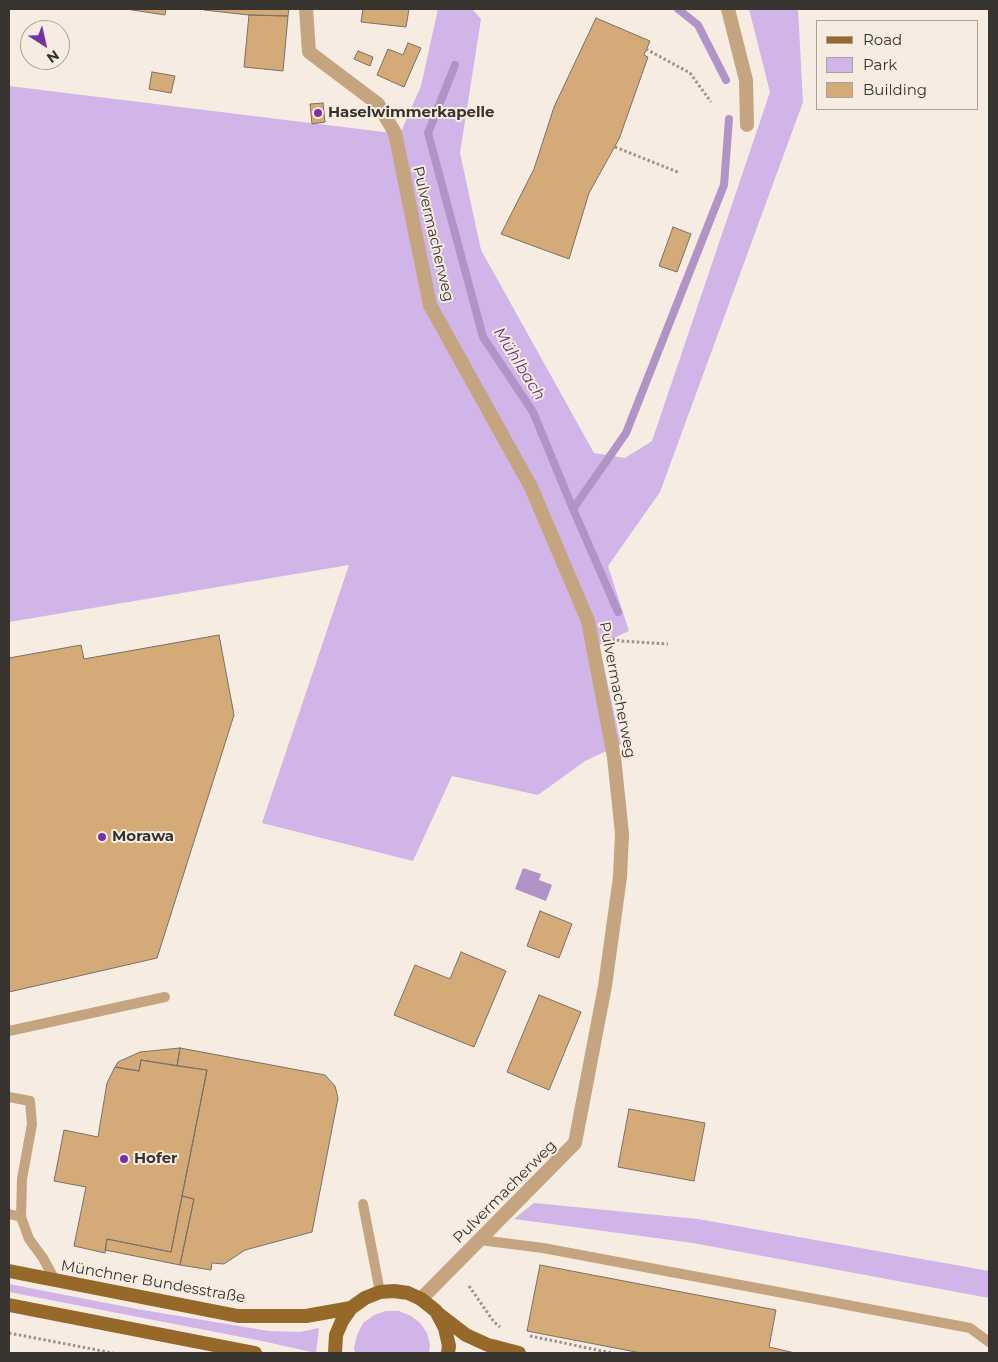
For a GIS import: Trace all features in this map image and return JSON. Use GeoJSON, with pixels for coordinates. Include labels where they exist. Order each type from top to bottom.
{"type":"FeatureCollection","features":[{"type":"Feature","properties":{"kind":"main road","name":"Münchner Bundesstraße"},"geometry":{"type":"LineString","coordinates":[[9,1271],[238,1316],[306,1316],[351,1308]]}},
{"type":"Feature","properties":{"kind":"main road"},"geometry":{"type":"LineString","coordinates":[[335,1353],[336,1335],[342,1320],[351,1308],[365,1298],[380,1292],[394,1291],[408,1293],[421,1299],[466,1334],[488,1345],[519,1353]]}},
{"type":"Feature","properties":{"kind":"main road"},"geometry":{"type":"LineString","coordinates":[[9,1305],[255,1353]]}},
{"type":"Feature","properties":{"kind":"main road"},"geometry":{"type":"LineString","coordinates":[[436,1312],[445,1328],[449,1346],[448,1353]]}},
{"type":"Feature","properties":{"kind":"street","name":"Pulvermacherweg"},"geometry":{"type":"LineString","coordinates":[[306,9],[309,52],[378,104],[395,133],[430,305],[531,487],[588,621],[614,757],[622,834],[620,877],[605,986],[575,1143],[421,1299]]}},
{"type":"Feature","properties":{"kind":"street"},"geometry":{"type":"LineString","coordinates":[[728,9],[746,80],[747,125]]}},
{"type":"Feature","properties":{"kind":"lane"},"geometry":{"type":"LineString","coordinates":[[9,1031],[165,996]]}},
{"type":"Feature","properties":{"kind":"lane"},"geometry":{"type":"LineString","coordinates":[[9,1097],[30,1101],[32,1124],[22,1180],[21,1218],[29,1239],[43,1258],[55,1280]]}},
{"type":"Feature","properties":{"kind":"lane"},"geometry":{"type":"LineString","coordinates":[[363,1204],[380,1292]]}},
{"type":"Feature","properties":{"kind":"lane"},"geometry":{"type":"LineString","coordinates":[[9,1214],[21,1218]]}},
{"type":"Feature","properties":{"kind":"lane"},"geometry":{"type":"LineString","coordinates":[[480,1240],[543,1248],[970,1328],[989,1342]]}},
{"type":"Feature","properties":{"kind":"path"},"geometry":{"type":"LineString","coordinates":[[646,49],[690,73],[712,102]]}},
{"type":"Feature","properties":{"kind":"path"},"geometry":{"type":"LineString","coordinates":[[615,146],[680,173]]}},
{"type":"Feature","properties":{"kind":"path"},"geometry":{"type":"LineString","coordinates":[[621,642],[668,644]]}},
{"type":"Feature","properties":{"kind":"path"},"geometry":{"type":"LineString","coordinates":[[469,1286],[494,1322],[504,1330]]}},
{"type":"Feature","properties":{"kind":"path"},"geometry":{"type":"LineString","coordinates":[[9,1332],[113,1353]]}},
{"type":"Feature","properties":{"kind":"path"},"geometry":{"type":"LineString","coordinates":[[526,1335],[612,1353]]}},
{"type":"Feature","properties":{"kind":"green space"},"geometry":{"type":"Polygon","coordinates":[[[438,9],[472,9],[481,19],[460,153],[481,250],[594,453],[625,458],[652,441],[770,92],[749,9],[798,9],[803,102],[660,492],[608,566],[629,631],[599,645],[621,744],[585,761],[538,795],[452,776],[413,861],[262,823],[349,565],[9,622],[9,86],[400,134],[421,86],[438,9]]]}},
{"type":"Feature","properties":{"kind":"green space"},"geometry":{"type":"Polygon","coordinates":[[[534,1203],[698,1219],[989,1271],[989,1298],[693,1243],[514,1219],[534,1203]]]}},
{"type":"Feature","properties":{"kind":"green space"},"geometry":{"type":"Polygon","coordinates":[[[9,1284],[137,1309],[269,1331],[300,1332],[319,1328],[316,1353],[9,1292],[9,1284]]]}},
{"type":"Feature","properties":{"kind":"green space"},"geometry":{"type":"Polygon","coordinates":[[[386,1311],[399,1311],[411,1316],[420,1323],[427,1333],[430,1344],[429,1353],[355,1353],[354,1347],[357,1335],[363,1323],[374,1315],[386,1311]]]}},
{"type":"Feature","properties":{"kind":"shaded area"},"geometry":{"type":"Polygon","coordinates":[[[523,868],[541,874],[539,880],[552,885],[546,901],[515,889],[523,868]]]}},
{"type":"Feature","properties":{"kind":"building"},"geometry":{"type":"Polygon","coordinates":[[[126,9],[166,9],[165,15],[126,9]]]}},
{"type":"Feature","properties":{"kind":"building"},"geometry":{"type":"Polygon","coordinates":[[[204,9],[289,9],[288,16],[249,15],[204,9]]]}},
{"type":"Feature","properties":{"kind":"building"},"geometry":{"type":"Polygon","coordinates":[[[363,9],[409,9],[406,27],[361,22],[363,9]]]}},
{"type":"Feature","properties":{"kind":"building"},"geometry":{"type":"Polygon","coordinates":[[[249,15],[288,16],[283,71],[244,67],[249,15]]]}},
{"type":"Feature","properties":{"kind":"building"},"geometry":{"type":"Polygon","coordinates":[[[596,18],[650,41],[644,55],[648,57],[619,139],[589,193],[569,259],[501,234],[534,169],[554,107],[596,18]]]}},
{"type":"Feature","properties":{"kind":"building"},"geometry":{"type":"Polygon","coordinates":[[[408,43],[421,48],[404,87],[377,75],[388,49],[403,55],[408,43]]]}},
{"type":"Feature","properties":{"kind":"building"},"geometry":{"type":"Polygon","coordinates":[[[358,51],[373,57],[370,66],[354,59],[358,51]]]}},
{"type":"Feature","properties":{"kind":"building"},"geometry":{"type":"Polygon","coordinates":[[[152,72],[175,76],[171,93],[149,89],[152,72]]]}},
{"type":"Feature","properties":{"kind":"building","name":"Haselwimmerkapelle"},"geometry":{"type":"Polygon","coordinates":[[[323,103],[325,122],[312,124],[310,104],[323,103]]]}},
{"type":"Feature","properties":{"kind":"building"},"geometry":{"type":"Polygon","coordinates":[[[673,227],[691,234],[677,272],[659,266],[673,227]]]}},
{"type":"Feature","properties":{"kind":"building","name":"Morawa"},"geometry":{"type":"Polygon","coordinates":[[[219,635],[234,715],[157,958],[9,992],[9,658],[81,645],[84,659],[219,635]]]}},
{"type":"Feature","properties":{"kind":"building"},"geometry":{"type":"Polygon","coordinates":[[[540,911],[572,924],[559,958],[527,946],[540,911]]]}},
{"type":"Feature","properties":{"kind":"building"},"geometry":{"type":"Polygon","coordinates":[[[461,952],[506,971],[474,1047],[394,1015],[415,965],[450,979],[461,952]]]}},
{"type":"Feature","properties":{"kind":"building"},"geometry":{"type":"Polygon","coordinates":[[[539,995],[581,1012],[549,1090],[507,1072],[539,995]]]}},
{"type":"Feature","properties":{"kind":"building"},"geometry":{"type":"Polygon","coordinates":[[[180,1048],[325,1075],[335,1086],[338,1098],[312,1232],[245,1250],[224,1264],[212,1263],[211,1270],[180,1265],[194,1199],[182,1196],[207,1070],[177,1066],[180,1048]]]}},
{"type":"Feature","properties":{"kind":"building"},"geometry":{"type":"Polygon","coordinates":[[[180,1048],[177,1066],[141,1060],[139,1071],[115,1067],[118,1062],[140,1052],[180,1048]]]}},
{"type":"Feature","properties":{"kind":"building","name":"Hofer"},"geometry":{"type":"Polygon","coordinates":[[[141,1060],[207,1070],[171,1252],[107,1239],[105,1253],[74,1246],[86,1187],[54,1181],[64,1130],[98,1137],[107,1083],[115,1067],[139,1071],[141,1060]]]}},
{"type":"Feature","properties":{"kind":"building"},"geometry":{"type":"Polygon","coordinates":[[[629,1109],[705,1123],[694,1181],[618,1167],[629,1109]]]}},
{"type":"Feature","properties":{"kind":"building"},"geometry":{"type":"Polygon","coordinates":[[[182,1196],[194,1199],[180,1265],[105,1250],[107,1239],[171,1252],[182,1196]]]}},
{"type":"Feature","properties":{"kind":"building"},"geometry":{"type":"Polygon","coordinates":[[[540,1265],[776,1310],[769,1347],[795,1353],[641,1353],[527,1331],[540,1265]]]}},
{"type":"Feature","properties":{"kind":"waterway"},"geometry":{"type":"LineString","coordinates":[[678,9],[698,25],[726,80]]}},
{"type":"Feature","properties":{"kind":"waterway","name":"Mühlbach"},"geometry":{"type":"LineString","coordinates":[[455,65],[428,133],[483,337],[533,412],[618,612]]}},
{"type":"Feature","properties":{"kind":"waterway"},"geometry":{"type":"LineString","coordinates":[[573,509],[626,433],[724,185],[729,119]]}},
{"type":"Feature","properties":{"kind":"place","name":"Haselwimmerkapelle"},"geometry":{"type":"Point","coordinates":[318,113]}},
{"type":"Feature","properties":{"kind":"place","name":"Morawa"},"geometry":{"type":"Point","coordinates":[102,837]}},
{"type":"Feature","properties":{"kind":"place","name":"Hofer"},"geometry":{"type":"Point","coordinates":[124,1159]}}]}
